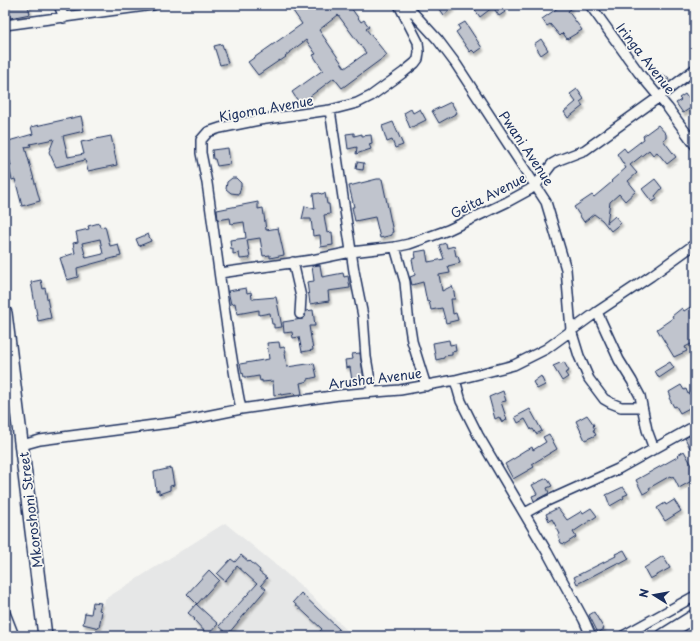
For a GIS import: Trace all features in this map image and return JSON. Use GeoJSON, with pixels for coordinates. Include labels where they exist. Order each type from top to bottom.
{"type":"FeatureCollection","features":[{"type":"Feature","properties":{"kind":"street"},"geometry":{"type":"LineString","coordinates":[[59,5],[64,18]]}},
{"type":"Feature","properties":{"kind":"street"},"geometry":{"type":"LineString","coordinates":[[5,25],[153,5]]}},
{"type":"Feature","properties":{"kind":"street","name":"Kigoma Avenue"},"geometry":{"type":"LineString","coordinates":[[241,409],[234,378],[207,184],[202,165],[201,138],[208,132],[220,128],[259,120],[330,110],[357,103],[371,96],[417,60],[419,52],[418,42],[399,5]]}},
{"type":"Feature","properties":{"kind":"street","name":"Pwani Avenue"},"geometry":{"type":"LineString","coordinates":[[406,5],[438,40],[456,64],[546,202],[564,257],[568,280],[571,330],[579,356],[589,378],[604,399],[611,403],[621,407],[642,407]]}},
{"type":"Feature","properties":{"kind":"street","name":"Iringa Avenue"},"geometry":{"type":"LineString","coordinates":[[590,5],[639,73],[695,145]]}},
{"type":"Feature","properties":{"kind":"street","name":"Geita Avenue"},"geometry":{"type":"LineString","coordinates":[[220,273],[351,252],[395,247],[409,244],[448,230],[507,202],[536,185],[552,164],[585,150],[659,97],[695,69]]}},
{"type":"Feature","properties":{"kind":"street"},"geometry":{"type":"LineString","coordinates":[[330,110],[351,252],[363,316],[366,357],[372,392]]}},
{"type":"Feature","properties":{"kind":"street","name":"Arusha Avenue"},"geometry":{"type":"LineString","coordinates":[[22,445],[40,440],[177,422],[241,409],[339,395],[400,390],[426,386],[514,365],[546,349],[597,312],[652,276],[695,244]]}},
{"type":"Feature","properties":{"kind":"street"},"geometry":{"type":"LineString","coordinates":[[395,247],[405,282],[412,341],[426,386]]}},
{"type":"Feature","properties":{"kind":"street"},"geometry":{"type":"LineString","coordinates":[[293,262],[302,297],[300,314]]}},
{"type":"Feature","properties":{"kind":"street"},"geometry":{"type":"LineString","coordinates":[[597,312],[619,360],[640,396],[647,430],[654,449]]}},
{"type":"Feature","properties":{"kind":"street","name":"Mkoroshoni Street"},"geometry":{"type":"LineString","coordinates":[[5,313],[45,636]]}},
{"type":"Feature","properties":{"kind":"street"},"geometry":{"type":"LineString","coordinates":[[454,380],[461,401],[478,435],[547,552],[584,620],[591,636]]}},
{"type":"Feature","properties":{"kind":"street"},"geometry":{"type":"LineString","coordinates":[[524,513],[618,469],[695,426]]}},
{"type":"Feature","properties":{"kind":"street"},"geometry":{"type":"LineString","coordinates":[[623,636],[695,596]]}},
{"type":"Feature","properties":{"kind":"street"},"geometry":{"type":"LineString","coordinates":[[5,613],[14,636]]}},
{"type":"Feature","properties":{"kind":"street"},"geometry":{"type":"LineString","coordinates":[[663,636],[695,616]]}},
{"type":"Feature","properties":{"kind":"shaded area"},"geometry":{"type":"Polygon","coordinates":[[[225,523],[300,585],[353,636],[99,636],[105,599],[225,523]]]}},
{"type":"Feature","properties":{"kind":"building"},"geometry":{"type":"Polygon","coordinates":[[[8,5],[28,5],[30,14],[10,18],[8,5]]]}},
{"type":"Feature","properties":{"kind":"building"},"geometry":{"type":"Polygon","coordinates":[[[296,5],[349,5],[361,22],[364,20],[369,27],[366,29],[387,55],[342,88],[334,78],[300,104],[292,92],[323,70],[313,55],[316,54],[306,40],[285,56],[286,57],[258,75],[248,62],[302,24],[291,8],[296,5]],[[338,15],[319,30],[345,68],[366,53],[338,15]]]}},
{"type":"Feature","properties":{"kind":"building"},"geometry":{"type":"Polygon","coordinates":[[[437,5],[456,5],[444,15],[437,5]]]}},
{"type":"Feature","properties":{"kind":"building"},"geometry":{"type":"Polygon","coordinates":[[[483,5],[501,5],[505,12],[499,16],[493,7],[480,17],[475,10],[483,5]]]}},
{"type":"Feature","properties":{"kind":"building"},"geometry":{"type":"Polygon","coordinates":[[[562,5],[568,5],[571,9],[568,11],[582,30],[567,39],[563,33],[560,36],[550,24],[547,26],[542,19],[562,5]]]}},
{"type":"Feature","properties":{"kind":"building"},"geometry":{"type":"Polygon","coordinates":[[[465,22],[482,48],[475,53],[472,50],[470,52],[456,32],[460,29],[458,26],[465,22]]]}},
{"type":"Feature","properties":{"kind":"building"},"geometry":{"type":"Polygon","coordinates":[[[541,39],[548,50],[541,55],[534,44],[541,39]]]}},
{"type":"Feature","properties":{"kind":"building"},"geometry":{"type":"Polygon","coordinates":[[[222,44],[228,63],[220,65],[214,46],[222,44]]]}},
{"type":"Feature","properties":{"kind":"building"},"geometry":{"type":"Polygon","coordinates":[[[662,74],[669,78],[666,84],[659,80],[662,74]]]}},
{"type":"Feature","properties":{"kind":"building"},"geometry":{"type":"Polygon","coordinates":[[[577,89],[584,99],[580,102],[583,106],[568,118],[564,112],[576,102],[570,94],[577,89]]]}},
{"type":"Feature","properties":{"kind":"building"},"geometry":{"type":"Polygon","coordinates":[[[695,91],[695,119],[689,109],[683,113],[676,103],[681,100],[679,98],[685,94],[687,97],[695,91]]]}},
{"type":"Feature","properties":{"kind":"building"},"geometry":{"type":"Polygon","coordinates":[[[451,102],[457,113],[439,123],[432,111],[451,102]]]}},
{"type":"Feature","properties":{"kind":"building"},"geometry":{"type":"Polygon","coordinates":[[[411,109],[413,113],[420,109],[426,120],[410,128],[404,113],[411,109]]]}},
{"type":"Feature","properties":{"kind":"building"},"geometry":{"type":"Polygon","coordinates":[[[81,116],[84,131],[63,136],[68,157],[84,154],[81,142],[111,136],[117,165],[88,171],[85,160],[56,167],[49,152],[54,139],[30,144],[31,146],[25,147],[40,201],[22,206],[15,179],[12,180],[9,167],[11,166],[5,142],[33,134],[31,127],[81,116]]]}},
{"type":"Feature","properties":{"kind":"building"},"geometry":{"type":"Polygon","coordinates":[[[393,122],[403,145],[395,148],[392,140],[387,142],[382,126],[393,122]]]}},
{"type":"Feature","properties":{"kind":"building"},"geometry":{"type":"Polygon","coordinates":[[[658,125],[666,134],[666,138],[663,140],[676,157],[667,164],[657,152],[653,155],[649,150],[630,165],[637,173],[628,181],[636,191],[625,201],[619,194],[610,202],[607,223],[615,216],[621,223],[611,231],[602,220],[594,214],[584,222],[574,207],[592,195],[594,197],[612,182],[611,181],[626,168],[617,154],[624,148],[627,152],[644,139],[643,136],[658,125]]]}},
{"type":"Feature","properties":{"kind":"building"},"geometry":{"type":"Polygon","coordinates":[[[354,133],[354,136],[362,134],[362,136],[371,135],[372,143],[369,144],[371,149],[356,154],[357,147],[348,149],[346,134],[354,133]]]}},
{"type":"Feature","properties":{"kind":"building"},"geometry":{"type":"Polygon","coordinates":[[[228,148],[230,164],[217,166],[215,159],[213,159],[212,150],[228,148]]]}},
{"type":"Feature","properties":{"kind":"building"},"geometry":{"type":"Polygon","coordinates":[[[357,162],[364,163],[363,170],[356,169],[357,162]]]}},
{"type":"Feature","properties":{"kind":"building"},"geometry":{"type":"Polygon","coordinates":[[[232,178],[236,178],[241,183],[239,194],[231,193],[226,189],[227,182],[232,178]]]}},
{"type":"Feature","properties":{"kind":"building"},"geometry":{"type":"Polygon","coordinates":[[[382,179],[393,232],[392,235],[380,238],[375,217],[355,221],[352,207],[354,207],[349,186],[382,179]]]}},
{"type":"Feature","properties":{"kind":"building"},"geometry":{"type":"Polygon","coordinates":[[[655,179],[662,188],[655,196],[657,199],[652,202],[642,189],[655,179]]]}},
{"type":"Feature","properties":{"kind":"building"},"geometry":{"type":"Polygon","coordinates":[[[325,193],[327,204],[329,204],[330,214],[324,215],[327,233],[332,232],[333,245],[321,247],[320,235],[313,236],[311,219],[302,219],[305,206],[315,209],[313,194],[325,193]]]}},
{"type":"Feature","properties":{"kind":"building"},"geometry":{"type":"Polygon","coordinates":[[[258,202],[258,209],[263,208],[266,230],[278,228],[284,255],[270,258],[270,255],[263,256],[260,238],[247,240],[250,258],[240,259],[239,253],[233,254],[230,240],[246,238],[244,222],[231,224],[230,218],[218,220],[217,210],[258,202]]]}},
{"type":"Feature","properties":{"kind":"building"},"geometry":{"type":"Polygon","coordinates":[[[99,223],[100,227],[105,226],[110,246],[118,244],[121,256],[77,268],[78,277],[67,280],[60,258],[75,253],[73,243],[78,242],[76,232],[89,229],[88,226],[99,223]],[[100,239],[82,243],[86,258],[103,254],[100,239]]]}},
{"type":"Feature","properties":{"kind":"building"},"geometry":{"type":"Polygon","coordinates":[[[148,234],[151,241],[139,246],[136,239],[148,234]]]}},
{"type":"Feature","properties":{"kind":"building"},"geometry":{"type":"Polygon","coordinates":[[[446,243],[447,248],[454,246],[456,256],[458,256],[460,263],[448,266],[450,273],[439,275],[442,291],[452,286],[454,292],[455,299],[451,299],[453,314],[456,313],[458,320],[446,323],[442,308],[431,310],[429,301],[427,302],[423,282],[412,285],[410,277],[415,275],[412,259],[416,258],[415,252],[426,250],[428,262],[444,259],[439,245],[446,243]]]}},
{"type":"Feature","properties":{"kind":"building"},"geometry":{"type":"Polygon","coordinates":[[[320,265],[322,277],[343,273],[344,277],[348,276],[350,288],[328,291],[329,301],[310,304],[307,282],[314,281],[312,266],[320,265]]]}},
{"type":"Feature","properties":{"kind":"building"},"geometry":{"type":"Polygon","coordinates":[[[41,280],[43,289],[45,288],[51,318],[38,321],[31,282],[41,280]]]}},
{"type":"Feature","properties":{"kind":"building"},"geometry":{"type":"Polygon","coordinates":[[[246,288],[247,293],[251,292],[252,299],[276,297],[282,327],[274,328],[270,313],[259,315],[259,310],[237,314],[235,303],[231,304],[228,291],[246,288]]]}},
{"type":"Feature","properties":{"kind":"building"},"geometry":{"type":"Polygon","coordinates":[[[695,304],[695,342],[685,347],[687,351],[674,357],[657,329],[673,318],[672,316],[682,308],[684,311],[695,304]]]}},
{"type":"Feature","properties":{"kind":"building"},"geometry":{"type":"Polygon","coordinates":[[[313,310],[315,326],[309,326],[313,350],[302,352],[299,337],[293,338],[292,332],[284,333],[283,322],[302,319],[305,317],[306,311],[313,310]]]}},
{"type":"Feature","properties":{"kind":"building"},"geometry":{"type":"Polygon","coordinates":[[[449,340],[450,345],[455,344],[456,351],[452,352],[452,355],[444,356],[444,358],[436,360],[433,343],[449,340]]]}},
{"type":"Feature","properties":{"kind":"building"},"geometry":{"type":"Polygon","coordinates":[[[279,342],[280,348],[284,347],[286,351],[287,367],[314,363],[317,377],[300,383],[302,394],[295,395],[295,393],[274,395],[273,381],[262,382],[262,380],[260,381],[259,376],[247,378],[244,377],[243,373],[242,374],[240,364],[269,359],[267,343],[279,342]]]}},
{"type":"Feature","properties":{"kind":"building"},"geometry":{"type":"Polygon","coordinates":[[[360,353],[364,379],[352,381],[350,367],[346,368],[345,360],[353,359],[352,354],[360,353]]]}},
{"type":"Feature","properties":{"kind":"building"},"geometry":{"type":"Polygon","coordinates":[[[564,362],[569,371],[565,373],[568,377],[562,381],[553,366],[564,362]]]}},
{"type":"Feature","properties":{"kind":"building"},"geometry":{"type":"Polygon","coordinates":[[[670,362],[674,368],[659,378],[655,371],[670,362]]]}},
{"type":"Feature","properties":{"kind":"building"},"geometry":{"type":"Polygon","coordinates":[[[541,376],[545,385],[537,389],[533,382],[541,376]]]}},
{"type":"Feature","properties":{"kind":"building"},"geometry":{"type":"Polygon","coordinates":[[[681,385],[684,390],[686,389],[688,394],[695,390],[695,405],[680,413],[676,406],[674,407],[669,398],[671,397],[669,392],[681,385]]]}},
{"type":"Feature","properties":{"kind":"building"},"geometry":{"type":"Polygon","coordinates":[[[503,391],[506,401],[501,402],[507,420],[502,422],[499,417],[495,419],[489,397],[503,391]]]}},
{"type":"Feature","properties":{"kind":"building"},"geometry":{"type":"Polygon","coordinates":[[[530,409],[542,431],[536,434],[533,429],[531,430],[525,419],[518,423],[515,417],[530,409]]]}},
{"type":"Feature","properties":{"kind":"building"},"geometry":{"type":"Polygon","coordinates":[[[587,415],[594,425],[593,426],[595,429],[593,430],[596,435],[585,440],[576,421],[587,415]]]}},
{"type":"Feature","properties":{"kind":"building"},"geometry":{"type":"Polygon","coordinates":[[[549,434],[557,449],[532,464],[534,467],[513,479],[505,464],[527,449],[532,447],[533,450],[546,442],[543,437],[549,434]]]}},
{"type":"Feature","properties":{"kind":"building"},"geometry":{"type":"Polygon","coordinates":[[[691,435],[695,446],[690,448],[685,438],[691,435]]]}},
{"type":"Feature","properties":{"kind":"building"},"geometry":{"type":"Polygon","coordinates":[[[684,451],[695,471],[695,479],[679,488],[673,476],[670,476],[649,488],[650,490],[643,494],[636,480],[679,456],[678,455],[684,451]]]}},
{"type":"Feature","properties":{"kind":"building"},"geometry":{"type":"Polygon","coordinates":[[[171,468],[174,485],[170,486],[170,490],[159,494],[159,490],[156,491],[154,472],[171,468]]]}},
{"type":"Feature","properties":{"kind":"building"},"geometry":{"type":"Polygon","coordinates":[[[547,478],[552,486],[547,488],[549,493],[534,501],[532,496],[537,494],[532,485],[547,478]]]}},
{"type":"Feature","properties":{"kind":"building"},"geometry":{"type":"Polygon","coordinates":[[[623,487],[628,494],[610,506],[606,495],[623,487]]]}},
{"type":"Feature","properties":{"kind":"building"},"geometry":{"type":"Polygon","coordinates":[[[674,500],[681,511],[665,521],[657,508],[674,500]]]}},
{"type":"Feature","properties":{"kind":"building"},"geometry":{"type":"Polygon","coordinates":[[[558,508],[567,520],[582,511],[583,513],[591,508],[597,516],[573,532],[576,537],[565,544],[561,543],[558,535],[560,534],[552,519],[549,521],[546,514],[558,508]]]}},
{"type":"Feature","properties":{"kind":"building"},"geometry":{"type":"Polygon","coordinates":[[[624,550],[629,559],[620,564],[619,562],[577,584],[574,577],[616,556],[615,554],[624,550]]]}},
{"type":"Feature","properties":{"kind":"building"},"geometry":{"type":"Polygon","coordinates":[[[241,555],[249,562],[250,561],[260,570],[259,572],[267,578],[261,585],[266,589],[228,634],[219,626],[257,584],[237,566],[225,581],[217,574],[231,559],[235,562],[241,555]]]}},
{"type":"Feature","properties":{"kind":"building"},"geometry":{"type":"Polygon","coordinates":[[[663,556],[670,568],[650,579],[644,568],[663,556]]]}},
{"type":"Feature","properties":{"kind":"building"},"geometry":{"type":"Polygon","coordinates":[[[209,570],[219,580],[197,604],[187,594],[209,570]]]}},
{"type":"Feature","properties":{"kind":"building"},"geometry":{"type":"Polygon","coordinates":[[[301,593],[339,629],[333,636],[316,636],[322,629],[293,602],[301,593]]]}},
{"type":"Feature","properties":{"kind":"building"},"geometry":{"type":"Polygon","coordinates":[[[93,602],[101,603],[99,610],[102,611],[99,628],[83,624],[85,613],[91,614],[93,602]]]}},
{"type":"Feature","properties":{"kind":"building"},"geometry":{"type":"Polygon","coordinates":[[[196,604],[218,624],[208,635],[188,613],[196,604]]]}},
{"type":"Feature","properties":{"kind":"building"},"geometry":{"type":"Polygon","coordinates":[[[594,612],[604,629],[598,633],[589,615],[594,612]]]}}]}
